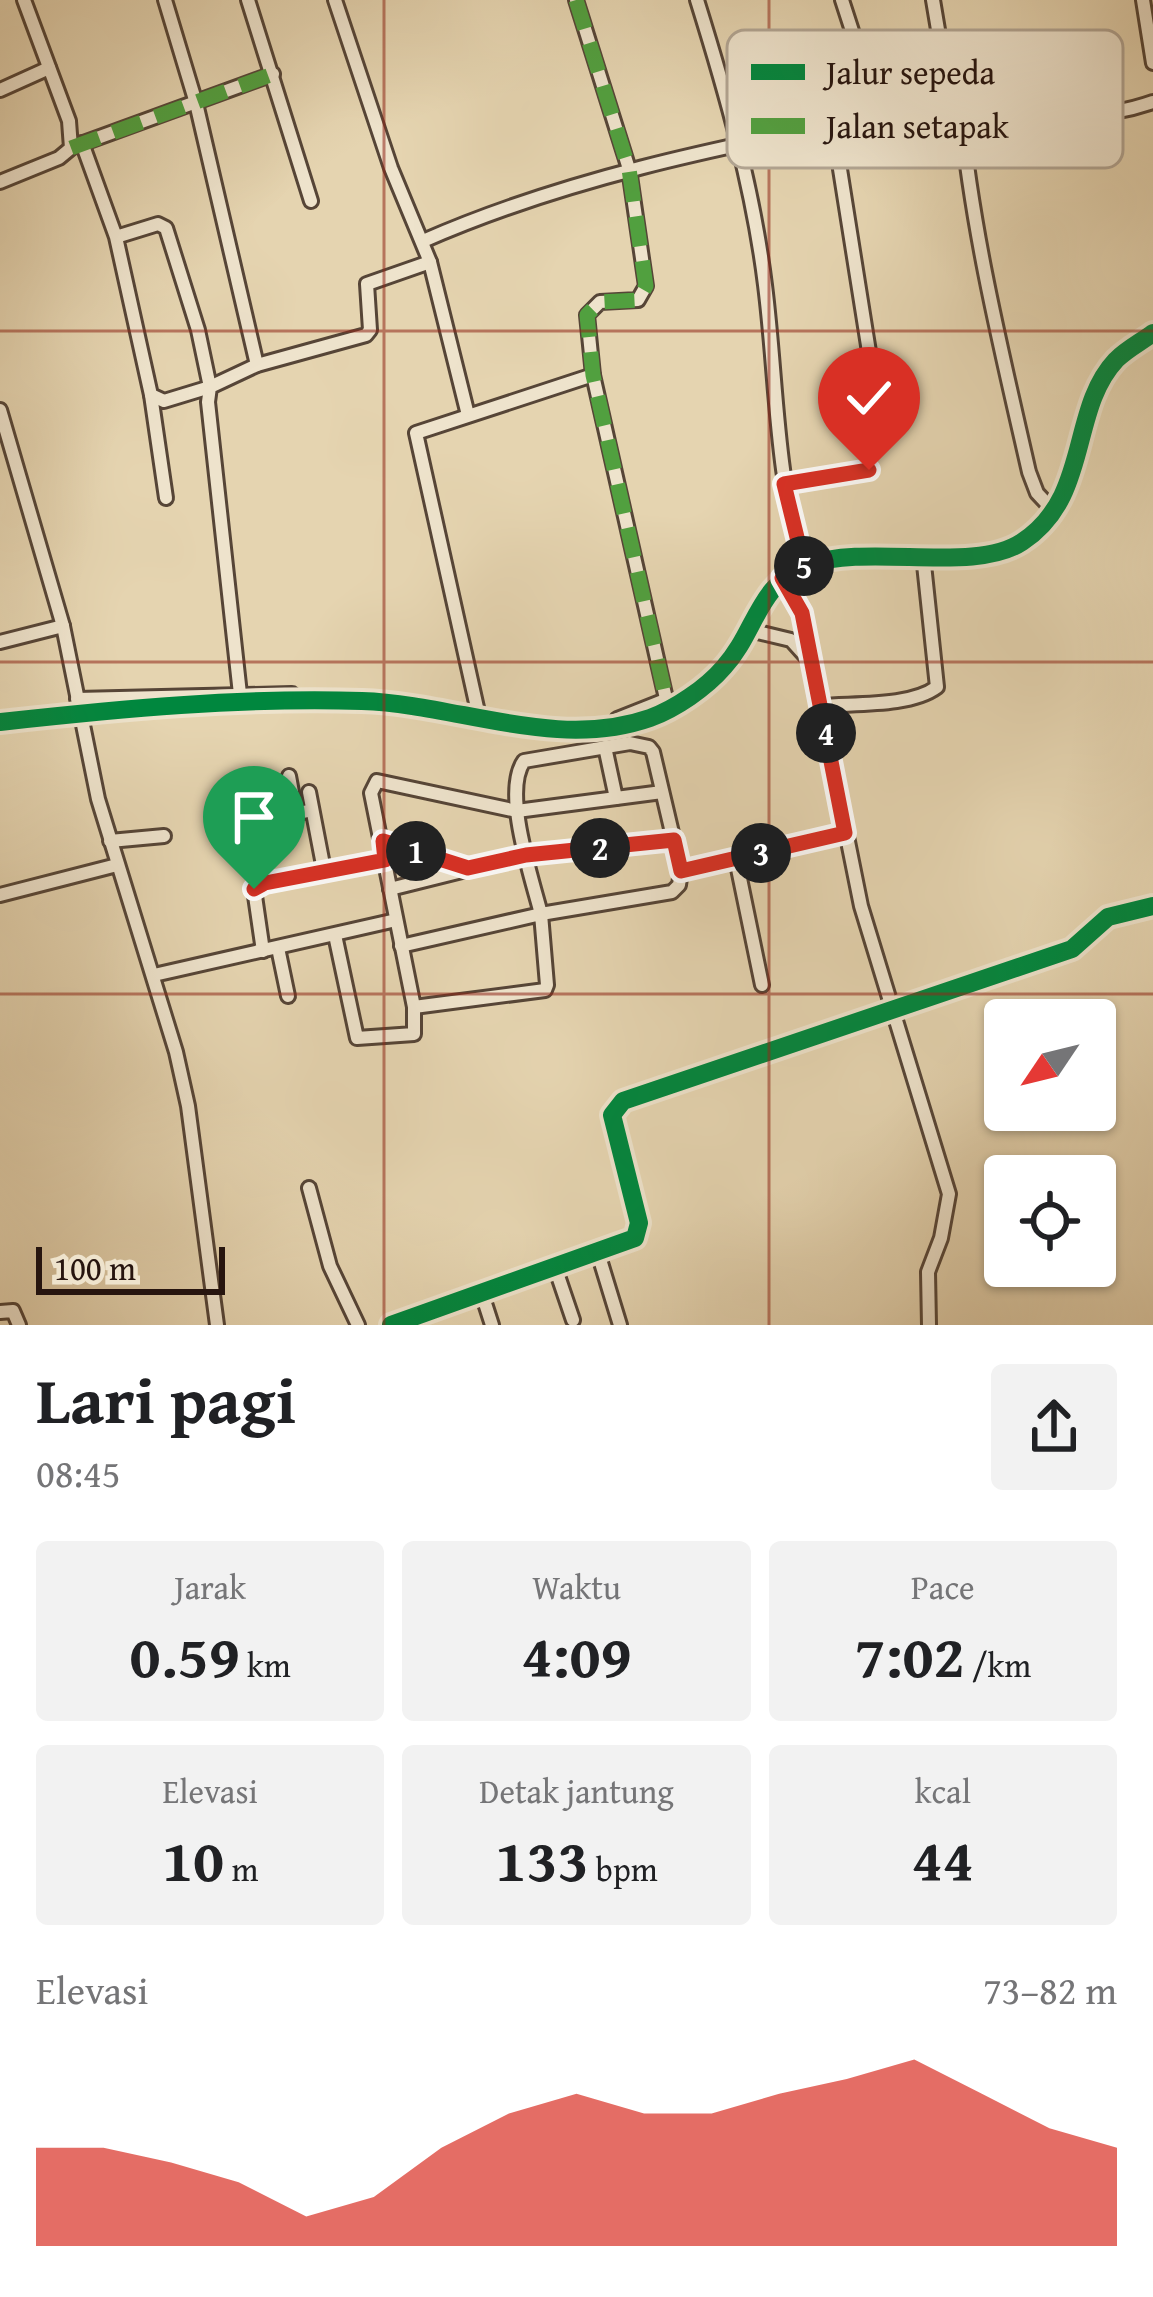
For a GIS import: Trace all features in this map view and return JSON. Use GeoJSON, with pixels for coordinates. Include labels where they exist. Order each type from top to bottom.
{"type":"FeatureCollection","features":[{"type":"Feature","properties":{"kind":"street"},"geometry":{"type":"LineString","coordinates":[[24,0],[116,237],[151,395],[166,498]]}},
{"type":"Feature","properties":{"kind":"street"},"geometry":{"type":"LineString","coordinates":[[165,0],[196,103],[257,365]]}},
{"type":"Feature","properties":{"kind":"street"},"geometry":{"type":"LineString","coordinates":[[248,0],[311,201]]}},
{"type":"Feature","properties":{"kind":"street"},"geometry":{"type":"LineString","coordinates":[[334,0],[430,262],[468,415]]}},
{"type":"Feature","properties":{"kind":"street"},"geometry":{"type":"LineString","coordinates":[[576,0],[629,169],[646,286],[638,300],[600,302],[589,309],[593,375],[668,706]]}},
{"type":"Feature","properties":{"kind":"street"},"geometry":{"type":"LineString","coordinates":[[697,0],[727,103]]}},
{"type":"Feature","properties":{"kind":"street"},"geometry":{"type":"LineString","coordinates":[[842,0],[852,30]]}},
{"type":"Feature","properties":{"kind":"street"},"geometry":{"type":"LineString","coordinates":[[933,0],[939,30]]}},
{"type":"Feature","properties":{"kind":"street"},"geometry":{"type":"LineString","coordinates":[[1142,0],[1153,64]]}},
{"type":"Feature","properties":{"kind":"street"},"geometry":{"type":"LineString","coordinates":[[0,89],[49,68]]}},
{"type":"Feature","properties":{"kind":"street"},"geometry":{"type":"LineString","coordinates":[[0,182],[59,158],[77,145],[274,74]]}},
{"type":"Feature","properties":{"kind":"street"},"geometry":{"type":"LineString","coordinates":[[1123,107],[1153,102]]}},
{"type":"Feature","properties":{"kind":"street"},"geometry":{"type":"LineString","coordinates":[[423,241],[498,208],[629,169],[727,150]]}},
{"type":"Feature","properties":{"kind":"street"},"geometry":{"type":"LineString","coordinates":[[744,168],[765,283],[784,484],[804,566]]}},
{"type":"Feature","properties":{"kind":"street"},"geometry":{"type":"LineString","coordinates":[[840,168],[873,377]]}},
{"type":"Feature","properties":{"kind":"street"},"geometry":{"type":"LineString","coordinates":[[965,168],[1029,472],[1050,504]]}},
{"type":"Feature","properties":{"kind":"street"},"geometry":{"type":"LineString","coordinates":[[116,237],[158,224],[166,229],[198,329],[210,387],[240,694]]}},
{"type":"Feature","properties":{"kind":"street"},"geometry":{"type":"LineString","coordinates":[[151,395],[164,401],[257,365],[367,335],[367,284],[430,262]]}},
{"type":"Feature","properties":{"kind":"street"},"geometry":{"type":"LineString","coordinates":[[79,705],[368,701],[546,727],[595,730],[631,724],[668,706],[725,667],[764,597],[782,578],[804,566],[834,559],[992,554],[1031,536],[1050,504],[1102,381],[1116,360],[1153,333]]}},
{"type":"Feature","properties":{"kind":"street"},"geometry":{"type":"LineString","coordinates":[[478,712],[416,434],[593,375]]}},
{"type":"Feature","properties":{"kind":"street"},"geometry":{"type":"LineString","coordinates":[[0,410],[64,626],[116,865],[154,975],[188,1106],[217,1325]]}},
{"type":"Feature","properties":{"kind":"street"},"geometry":{"type":"LineString","coordinates":[[784,484],[869,470]]}},
{"type":"Feature","properties":{"kind":"street"},"geometry":{"type":"LineString","coordinates":[[821,706],[896,699],[937,687],[923,555]]}},
{"type":"Feature","properties":{"kind":"street"},"geometry":{"type":"LineString","coordinates":[[782,578],[802,613],[861,906],[950,1200],[928,1272],[929,1325]]}},
{"type":"Feature","properties":{"kind":"street"},"geometry":{"type":"LineString","coordinates":[[0,642],[64,626]]}},
{"type":"Feature","properties":{"kind":"street"},"geometry":{"type":"LineString","coordinates":[[748,630],[791,640],[813,667]]}},
{"type":"Feature","properties":{"kind":"street"},"geometry":{"type":"LineString","coordinates":[[0,722],[79,705],[240,694],[351,696],[581,724],[668,706]]}},
{"type":"Feature","properties":{"kind":"street"},"geometry":{"type":"LineString","coordinates":[[401,946],[541,914],[672,892],[679,885],[681,871],[649,747],[630,743],[524,761],[517,775],[517,811],[541,914],[548,985],[414,1007]]}},
{"type":"Feature","properties":{"kind":"street"},"geometry":{"type":"LineString","coordinates":[[605,747],[616,798]]}},
{"type":"Feature","properties":{"kind":"street"},"geometry":{"type":"LineString","coordinates":[[289,776],[296,814]]}},
{"type":"Feature","properties":{"kind":"street"},"geometry":{"type":"LineString","coordinates":[[335,935],[357,1038],[414,1034],[414,1007],[371,793],[377,781],[517,811],[662,792]]}},
{"type":"Feature","properties":{"kind":"street"},"geometry":{"type":"LineString","coordinates":[[309,792],[324,870]]}},
{"type":"Feature","properties":{"kind":"street"},"geometry":{"type":"LineString","coordinates":[[244,826],[312,810]]}},
{"type":"Feature","properties":{"kind":"street"},"geometry":{"type":"LineString","coordinates":[[681,871],[845,833]]}},
{"type":"Feature","properties":{"kind":"street"},"geometry":{"type":"LineString","coordinates":[[110,841],[164,836]]}},
{"type":"Feature","properties":{"kind":"street"},"geometry":{"type":"LineString","coordinates":[[390,890],[526,855],[674,840]]}},
{"type":"Feature","properties":{"kind":"street"},"geometry":{"type":"LineString","coordinates":[[383,841],[468,868]]}},
{"type":"Feature","properties":{"kind":"street"},"geometry":{"type":"LineString","coordinates":[[736,859],[762,985]]}},
{"type":"Feature","properties":{"kind":"street"},"geometry":{"type":"LineString","coordinates":[[288,996],[254,889],[385,860]]}},
{"type":"Feature","properties":{"kind":"street"},"geometry":{"type":"LineString","coordinates":[[0,895],[116,865]]}},
{"type":"Feature","properties":{"kind":"street"},"geometry":{"type":"LineString","coordinates":[[391,1325],[637,1236],[639,1223],[612,1115],[617,1106],[1078,947],[1108,917],[1153,906]]}},
{"type":"Feature","properties":{"kind":"street"},"geometry":{"type":"LineString","coordinates":[[154,975],[396,920]]}},
{"type":"Feature","properties":{"kind":"street"},"geometry":{"type":"LineString","coordinates":[[309,1188],[330,1266],[358,1325]]}},
{"type":"Feature","properties":{"kind":"street"},"geometry":{"type":"LineString","coordinates":[[598,1253],[620,1325]]}},
{"type":"Feature","properties":{"kind":"street"},"geometry":{"type":"LineString","coordinates":[[555,1268],[573,1320]]}},
{"type":"Feature","properties":{"kind":"street"},"geometry":{"type":"LineString","coordinates":[[482,1294],[492,1325]]}},
{"type":"Feature","properties":{"kind":"street"},"geometry":{"type":"LineString","coordinates":[[0,1312],[13,1312],[19,1325]]}},
{"type":"Feature","properties":{"kind":"marked path"},"geometry":{"type":"LineString","coordinates":[[576,0],[629,169],[646,286],[638,300],[600,302],[587,315],[593,375],[667,703]]}},
{"type":"Feature","properties":{"kind":"marked path"},"geometry":{"type":"LineString","coordinates":[[71,148],[273,74]]}},
{"type":"Feature","properties":{"kind":"cycle path"},"geometry":{"type":"LineString","coordinates":[[0,722],[181,705],[317,700],[398,704],[579,730],[650,718],[690,697],[717,675],[768,596],[791,573],[832,559],[977,556],[1022,542],[1059,502],[1101,380],[1120,356],[1153,333]]}},
{"type":"Feature","properties":{"kind":"cycle path"},"geometry":{"type":"LineString","coordinates":[[391,1325],[635,1238],[639,1223],[612,1115],[623,1101],[1072,949],[1108,917],[1153,906]]}},
{"type":"Feature","properties":{"kind":"route"},"geometry":{"type":"LineString","coordinates":[[254,889],[385,860],[383,841],[468,868],[526,855],[674,840],[681,871],[845,833],[802,613],[782,578],[804,566],[784,484],[869,470]]}}]}
